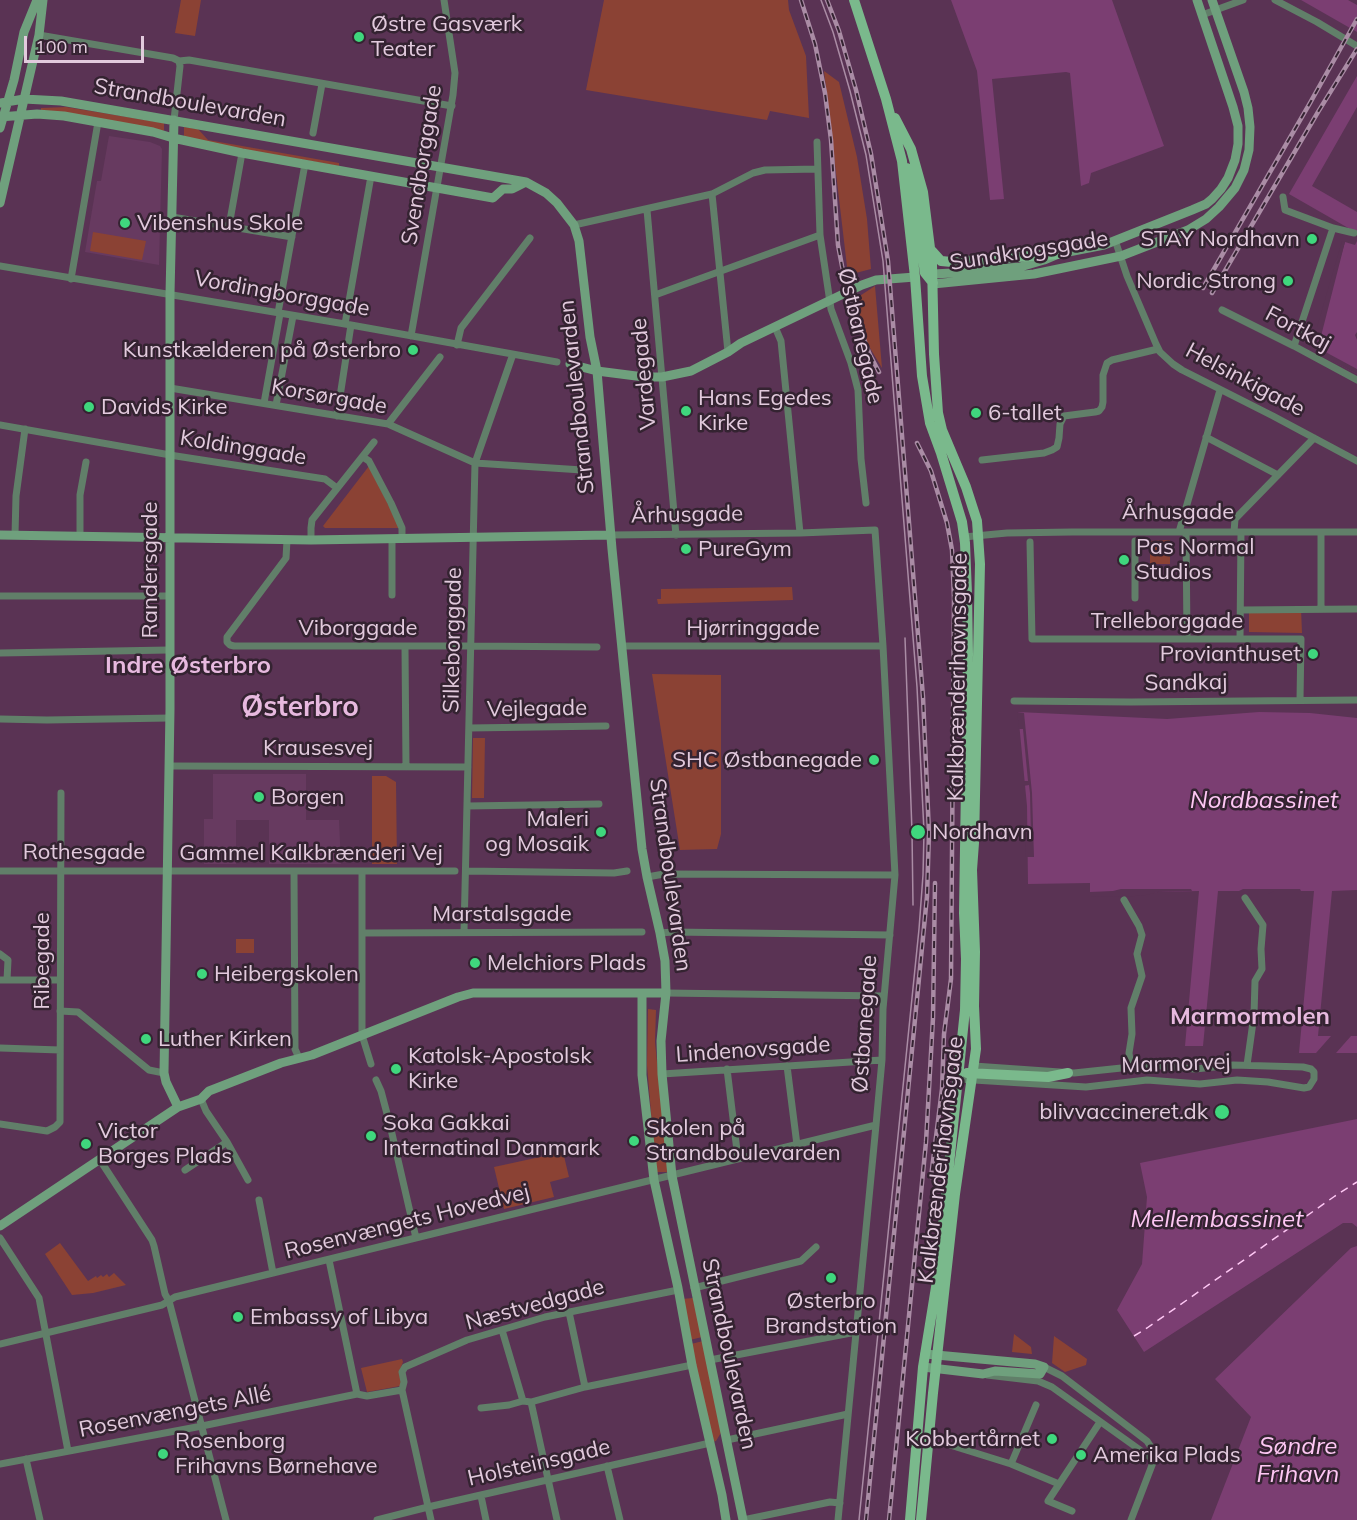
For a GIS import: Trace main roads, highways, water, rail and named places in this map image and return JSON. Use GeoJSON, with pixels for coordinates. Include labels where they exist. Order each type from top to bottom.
{"type":"FeatureCollection","features":[{"type":"Feature","properties":{"kind":"main road","name":"Kalkbrænderihavnsgade"},"geometry":{"type":"LineString","coordinates":[[854,0],[886,99],[902,160],[926,277],[938,413],[942,430],[966,487],[977,521],[980,564],[975,843],[972,870],[976,1049],[955,1194],[921,1520]]}},
{"type":"Feature","properties":{"kind":"main road","name":"Kalkbrænderihavnsgade"},"geometry":{"type":"LineString","coordinates":[[886,99],[911,149],[923,192],[931,250],[926,277],[922,376],[930,423],[962,522],[968,654],[964,1010],[937,1281],[923,1367],[910,1520]]}},
{"type":"Feature","properties":{"kind":"main road"},"geometry":{"type":"LineString","coordinates":[[931,250],[941,261],[952,262],[1058,254]]}},
{"type":"Feature","properties":{"kind":"main road"},"geometry":{"type":"LineString","coordinates":[[958,1079],[973,1073],[1048,1077],[1068,1073]]}},
{"type":"Feature","properties":{"kind":"water"},"geometry":{"type":"Polygon","coordinates":[[[951,0],[1112,0],[1164,146],[1091,173],[1089,183],[1081,186],[1070,73],[992,79],[1004,199],[990,200],[977,71],[951,0]]]}},
{"type":"Feature","properties":{"kind":"water"},"geometry":{"type":"Polygon","coordinates":[[[1301,0],[1348,0],[1357,5],[1357,32],[1301,0]]]}},
{"type":"Feature","properties":{"kind":"water"},"geometry":{"type":"Polygon","coordinates":[[[1357,76],[1357,107],[1312,186],[1357,212],[1357,233],[1289,194],[1357,76]]]}},
{"type":"Feature","properties":{"kind":"water"},"geometry":{"type":"Polygon","coordinates":[[[1357,241],[1357,332],[1355,335],[1357,374],[1313,351],[1345,242],[1355,245],[1357,241]]]}},
{"type":"Feature","properties":{"kind":"water","name":"Nordbassinet"},"geometry":{"type":"Polygon","coordinates":[[[1018,712],[1167,719],[1259,712],[1310,713],[1357,718],[1357,890],[1332,891],[1318,1036],[1331,1036],[1316,1053],[1299,1053],[1314,891],[1218,891],[1203,1046],[1185,1046],[1199,891],[1090,896],[1090,883],[1028,884],[1027,806],[1018,712]]]}},
{"type":"Feature","properties":{"kind":"water"},"geometry":{"type":"Polygon","coordinates":[[[1351,1036],[1357,1036],[1357,1053],[1336,1053],[1351,1036]]]}},
{"type":"Feature","properties":{"kind":"water","name":"Mellembassinet"},"geometry":{"type":"Polygon","coordinates":[[[1357,1119],[1357,1227],[1352,1223],[1343,1223],[1144,1352],[1117,1310],[1142,1264],[1147,1197],[1140,1163],[1357,1119]]]}},
{"type":"Feature","properties":{"kind":"water","name":"Søndre Frihavn"},"geometry":{"type":"Polygon","coordinates":[[[1357,1246],[1357,1520],[1211,1520],[1251,1417],[1215,1379],[1351,1248],[1357,1246]]]}},
{"type":"Feature","properties":{"kind":"tram line"},"geometry":{"type":"LineString","coordinates":[[821,0],[833,32],[866,155],[883,261],[917,687],[924,832],[919,929],[859,1520]]}},
{"type":"Feature","properties":{"kind":"tram line"},"geometry":{"type":"LineString","coordinates":[[905,638],[913,905]]}},
{"type":"Feature","properties":{"kind":"railway"},"geometry":{"type":"LineString","coordinates":[[801,0],[815,44],[825,93],[831,140],[838,245],[842,266],[852,308],[879,372]]}},
{"type":"Feature","properties":{"kind":"railway"},"geometry":{"type":"LineString","coordinates":[[827,0],[839,31],[856,90],[871,154],[888,261],[923,697],[929,833],[927,896],[866,1520]]}},
{"type":"Feature","properties":{"kind":"railway"},"geometry":{"type":"LineString","coordinates":[[1203,288],[1357,19]]}},
{"type":"Feature","properties":{"kind":"railway"},"geometry":{"type":"LineString","coordinates":[[1212,293],[1357,49]]}},
{"type":"Feature","properties":{"kind":"railway"},"geometry":{"type":"LineString","coordinates":[[917,443],[931,471],[947,523],[952,550],[954,598],[951,979],[944,1034],[942,1089],[931,1177]]}},
{"type":"Feature","properties":{"kind":"railway"},"geometry":{"type":"LineString","coordinates":[[889,1520],[926,1142],[933,1018],[935,883]]}},
{"type":"Feature","properties":{"kind":"place","name":"Østre Gasværk Teater"},"geometry":{"type":"Point","coordinates":[359,37]}},
{"type":"Feature","properties":{"kind":"place","name":"Vibenshus Skole"},"geometry":{"type":"Point","coordinates":[125,223]}},
{"type":"Feature","properties":{"kind":"place","name":"STAY Nordhavn"},"geometry":{"type":"Point","coordinates":[1312,239]}},
{"type":"Feature","properties":{"kind":"place","name":"Nordic Strong"},"geometry":{"type":"Point","coordinates":[1288,281]}},
{"type":"Feature","properties":{"kind":"place","name":"Kunstkælderen på Østerbro"},"geometry":{"type":"Point","coordinates":[413,350]}},
{"type":"Feature","properties":{"kind":"place","name":"Davids Kirke"},"geometry":{"type":"Point","coordinates":[89,407]}},
{"type":"Feature","properties":{"kind":"place","name":"Hans Egedes Kirke"},"geometry":{"type":"Point","coordinates":[686,411]}},
{"type":"Feature","properties":{"kind":"place","name":"6-tallet"},"geometry":{"type":"Point","coordinates":[976,413]}},
{"type":"Feature","properties":{"kind":"place","name":"PureGym"},"geometry":{"type":"Point","coordinates":[686,549]}},
{"type":"Feature","properties":{"kind":"place","name":"Pas Normal Studios"},"geometry":{"type":"Point","coordinates":[1124,560]}},
{"type":"Feature","properties":{"kind":"place","name":"Provianthuset"},"geometry":{"type":"Point","coordinates":[1313,654]}},
{"type":"Feature","properties":{"kind":"place","name":"SHC Østbanegade"},"geometry":{"type":"Point","coordinates":[874,760]}},
{"type":"Feature","properties":{"kind":"place","name":"Borgen"},"geometry":{"type":"Point","coordinates":[259,797]}},
{"type":"Feature","properties":{"kind":"place","name":"Maleri og Mosaik"},"geometry":{"type":"Point","coordinates":[601,832]}},
{"type":"Feature","properties":{"kind":"place","name":"Nordhavn"},"geometry":{"type":"Point","coordinates":[918,832]}},
{"type":"Feature","properties":{"kind":"place","name":"Melchiors Plads"},"geometry":{"type":"Point","coordinates":[475,963]}},
{"type":"Feature","properties":{"kind":"place","name":"Heibergskolen"},"geometry":{"type":"Point","coordinates":[202,974]}},
{"type":"Feature","properties":{"kind":"place","name":"Luther Kirken"},"geometry":{"type":"Point","coordinates":[146,1039]}},
{"type":"Feature","properties":{"kind":"place","name":"Katolsk-Apostolsk Kirke"},"geometry":{"type":"Point","coordinates":[396,1069]}},
{"type":"Feature","properties":{"kind":"place","name":"blivvaccineret.dk"},"geometry":{"type":"Point","coordinates":[1222,1112]}},
{"type":"Feature","properties":{"kind":"place","name":"Soka Gakkai Internatinal Danmark"},"geometry":{"type":"Point","coordinates":[371,1136]}},
{"type":"Feature","properties":{"kind":"place","name":"Skolen på Strandboulevarden"},"geometry":{"type":"Point","coordinates":[634,1141]}},
{"type":"Feature","properties":{"kind":"place","name":"Victor Borges Plads"},"geometry":{"type":"Point","coordinates":[86,1144]}},
{"type":"Feature","properties":{"kind":"place","name":"Østerbro Brandstation"},"geometry":{"type":"Point","coordinates":[831,1278]}},
{"type":"Feature","properties":{"kind":"place","name":"Embassy of Libya"},"geometry":{"type":"Point","coordinates":[238,1317]}},
{"type":"Feature","properties":{"kind":"place","name":"Kobbertårnet"},"geometry":{"type":"Point","coordinates":[1052,1439]}},
{"type":"Feature","properties":{"kind":"place","name":"Rosenborg Frihavns Børnehave"},"geometry":{"type":"Point","coordinates":[163,1454]}},
{"type":"Feature","properties":{"kind":"place","name":"Amerika Plads"},"geometry":{"type":"Point","coordinates":[1081,1455]}},
{"type":"Feature","properties":{"kind":"district","name":"Indre Østerbro"},"geometry":{"type":"Point","coordinates":[188,666]}},
{"type":"Feature","properties":{"kind":"district","name":"Østerbro"},"geometry":{"type":"Point","coordinates":[300,708]}},
{"type":"Feature","properties":{"kind":"district","name":"Marmormolen"},"geometry":{"type":"Point","coordinates":[1250,1017]}}]}
